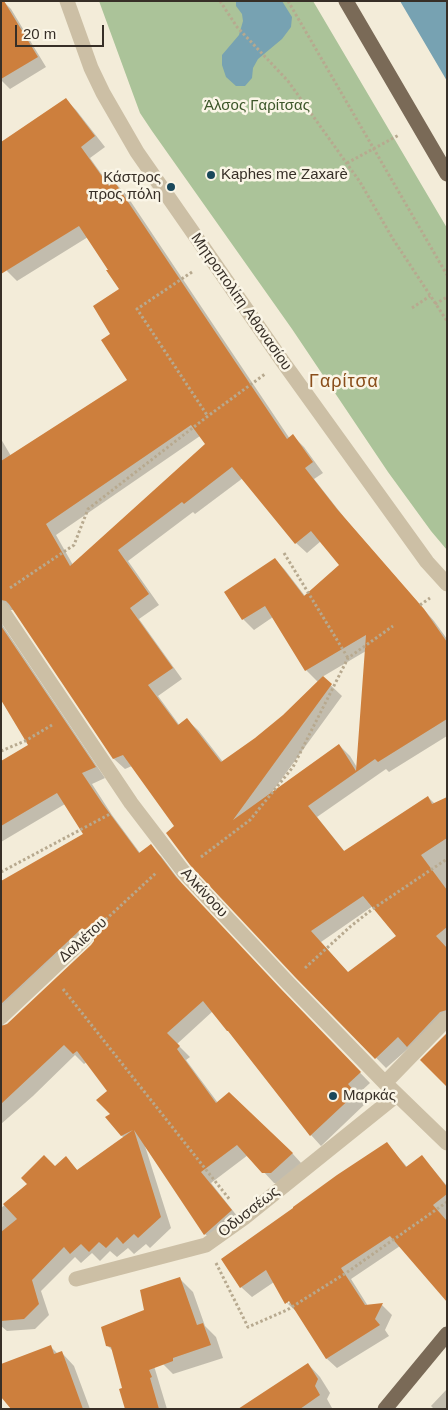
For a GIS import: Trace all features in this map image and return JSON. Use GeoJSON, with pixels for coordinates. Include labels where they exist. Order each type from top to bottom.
{"type":"FeatureCollection","features":[{"type":"Feature","properties":{"kind":"main road"},"geometry":{"type":"LineString","coordinates":[[346,1],[447,174]]}},
{"type":"Feature","properties":{"kind":"main road"},"geometry":{"type":"LineString","coordinates":[[386,1409],[447,1334]]}},
{"type":"Feature","properties":{"kind":"street","name":"Μητροπολίτη Αθανασίου"},"geometry":{"type":"LineString","coordinates":[[67,1],[91,68],[117,119],[137,152],[282,362],[427,562],[447,584]]}},
{"type":"Feature","properties":{"kind":"street","name":"Αλκίνοου"},"geometry":{"type":"LineString","coordinates":[[3,617],[131,803],[183,871],[385,1083],[447,1143]]}},
{"type":"Feature","properties":{"kind":"street","name":"Δαλιέτου"},"geometry":{"type":"LineString","coordinates":[[1,1017],[85,938]]}},
{"type":"Feature","properties":{"kind":"street"},"geometry":{"type":"LineString","coordinates":[[385,1083],[447,1019]]}},
{"type":"Feature","properties":{"kind":"street","name":"Οδυσσέως"},"geometry":{"type":"LineString","coordinates":[[76,1279],[206,1245],[244,1218],[397,1095]]}},
{"type":"Feature","properties":{"kind":"path"},"geometry":{"type":"LineString","coordinates":[[220,1],[236,27],[288,81],[347,163],[393,240],[447,321]]}},
{"type":"Feature","properties":{"kind":"path"},"geometry":{"type":"LineString","coordinates":[[288,1],[447,275]]}},
{"type":"Feature","properties":{"kind":"path"},"geometry":{"type":"LineString","coordinates":[[347,163],[399,135]]}},
{"type":"Feature","properties":{"kind":"path"},"geometry":{"type":"LineString","coordinates":[[208,416],[137,309],[211,259]]}},
{"type":"Feature","properties":{"kind":"path"},"geometry":{"type":"LineString","coordinates":[[412,308],[430,296]]}},
{"type":"Feature","properties":{"kind":"path"},"geometry":{"type":"LineString","coordinates":[[435,304],[447,297]]}},
{"type":"Feature","properties":{"kind":"path"},"geometry":{"type":"LineString","coordinates":[[7,590],[74,545],[88,509],[208,416],[282,362]]}},
{"type":"Feature","properties":{"kind":"path"},"geometry":{"type":"LineString","coordinates":[[284,553],[348,658]]}},
{"type":"Feature","properties":{"kind":"path"},"geometry":{"type":"LineString","coordinates":[[197,860],[250,820],[293,767],[348,658],[393,626]]}},
{"type":"Feature","properties":{"kind":"path"},"geometry":{"type":"LineString","coordinates":[[1,751],[26,741],[56,722]]}},
{"type":"Feature","properties":{"kind":"path"},"geometry":{"type":"LineString","coordinates":[[1,872],[115,811]]}},
{"type":"Feature","properties":{"kind":"path"},"geometry":{"type":"LineString","coordinates":[[304,969],[351,926],[374,908],[447,859]]}},
{"type":"Feature","properties":{"kind":"path","name":"Δαλιέτου"},"geometry":{"type":"LineString","coordinates":[[85,938],[159,871]]}},
{"type":"Feature","properties":{"kind":"path"},"geometry":{"type":"LineString","coordinates":[[49,971],[244,1218]]}},
{"type":"Feature","properties":{"kind":"path"},"geometry":{"type":"LineString","coordinates":[[206,1245],[248,1327],[287,1310],[346,1274],[447,1202]]}},
{"type":"Feature","properties":{"kind":"green space","name":"Άλσος Γαρίτσας"},"geometry":{"type":"Polygon","coordinates":[[[99,1],[313,1],[447,228],[447,550],[388,472],[292,329],[140,113],[99,1]]]}},
{"type":"Feature","properties":{"kind":"water"},"geometry":{"type":"Polygon","coordinates":[[[236,1],[282,1],[292,17],[291,27],[282,39],[258,59],[253,68],[252,78],[245,86],[236,86],[226,77],[222,65],[222,55],[239,35],[243,21],[242,14],[236,6],[236,1]]]}},
{"type":"Feature","properties":{"kind":"water"},"geometry":{"type":"Polygon","coordinates":[[[400,1],[447,1],[447,81],[400,1]]]}},
{"type":"Feature","properties":{"kind":"building"},"geometry":{"type":"Polygon","coordinates":[[[1,1],[4,1],[38,57],[1,79],[1,1]]]}},
{"type":"Feature","properties":{"kind":"building"},"geometry":{"type":"Polygon","coordinates":[[[66,98],[95,136],[81,147],[109,186],[114,181],[287,439],[293,434],[313,462],[305,468],[337,509],[424,609],[447,642],[447,719],[378,762],[375,759],[308,806],[344,851],[428,796],[432,804],[447,797],[447,838],[421,855],[447,890],[447,927],[436,936],[447,948],[447,1010],[440,1012],[407,1047],[398,1037],[375,1059],[190,865],[166,833],[174,826],[123,755],[113,759],[9,604],[1,600],[1,461],[127,380],[101,340],[110,334],[93,306],[119,289],[79,226],[1,274],[1,142],[66,98]],[[191,425],[46,524],[70,566],[205,444],[191,425]],[[232,467],[184,504],[182,502],[118,550],[149,594],[130,608],[173,668],[148,685],[178,725],[187,718],[221,762],[283,715],[323,676],[332,684],[233,820],[339,744],[356,771],[366,635],[305,671],[265,606],[242,620],[224,592],[275,558],[304,596],[339,565],[311,531],[295,544],[232,467]],[[363,896],[311,931],[348,972],[396,936],[363,896]]]}},
{"type":"Feature","properties":{"kind":"building"},"geometry":{"type":"Polygon","coordinates":[[[1,626],[96,767],[82,773],[139,853],[151,844],[176,877],[361,1072],[348,1084],[356,1093],[310,1136],[203,1001],[167,1033],[180,1046],[177,1049],[216,1103],[229,1092],[293,1153],[271,1173],[262,1173],[237,1145],[201,1172],[232,1210],[204,1235],[134,1130],[161,1217],[138,1238],[134,1234],[123,1244],[117,1237],[106,1248],[99,1242],[89,1252],[81,1244],[70,1254],[64,1247],[32,1280],[39,1304],[24,1319],[1,1321],[1,1232],[17,1219],[3,1204],[27,1184],[21,1178],[44,1155],[55,1166],[66,1156],[77,1170],[133,1130],[121,1136],[105,1117],[110,1114],[96,1100],[107,1091],[77,1051],[73,1054],[64,1045],[1,1104],[1,1026],[7,1024],[91,945],[94,941],[94,936],[88,929],[79,931],[1,1004],[1,881],[83,834],[57,793],[1,826],[1,761],[28,745],[1,700],[1,626]]]}},
{"type":"Feature","properties":{"kind":"building"},"geometry":{"type":"Polygon","coordinates":[[[447,1033],[447,1087],[420,1060],[447,1033]]]}},
{"type":"Feature","properties":{"kind":"building"},"geometry":{"type":"Polygon","coordinates":[[[387,1142],[406,1167],[422,1155],[447,1187],[447,1194],[433,1205],[447,1221],[447,1302],[390,1236],[341,1268],[365,1305],[383,1303],[375,1319],[380,1325],[326,1359],[289,1301],[285,1304],[266,1270],[240,1288],[221,1259],[337,1175],[387,1142]]]}},
{"type":"Feature","properties":{"kind":"building"},"geometry":{"type":"Polygon","coordinates":[[[180,1277],[197,1325],[203,1323],[211,1345],[173,1358],[173,1361],[149,1370],[159,1409],[125,1409],[119,1389],[122,1388],[111,1347],[106,1346],[101,1327],[144,1310],[140,1290],[180,1277]]]}},
{"type":"Feature","properties":{"kind":"building"},"geometry":{"type":"Polygon","coordinates":[[[51,1345],[54,1354],[62,1351],[83,1409],[11,1409],[1,1397],[1,1364],[51,1345]]]}},
{"type":"Feature","properties":{"kind":"building"},"geometry":{"type":"Polygon","coordinates":[[[308,1363],[318,1379],[315,1386],[320,1395],[300,1409],[238,1409],[308,1363]]]}},
{"type":"Feature","properties":{"kind":"place","name":"Kaphes me Zaxarè"},"geometry":{"type":"Point","coordinates":[211,175]}},
{"type":"Feature","properties":{"kind":"place","name":"Κάστρος προς πόλη"},"geometry":{"type":"Point","coordinates":[171,187]}},
{"type":"Feature","properties":{"kind":"place","name":"Μαρκάς"},"geometry":{"type":"Point","coordinates":[333,1096]}},
{"type":"Feature","properties":{"kind":"district","name":"Γαρίτσα"},"geometry":{"type":"Point","coordinates":[344,382]}}]}
